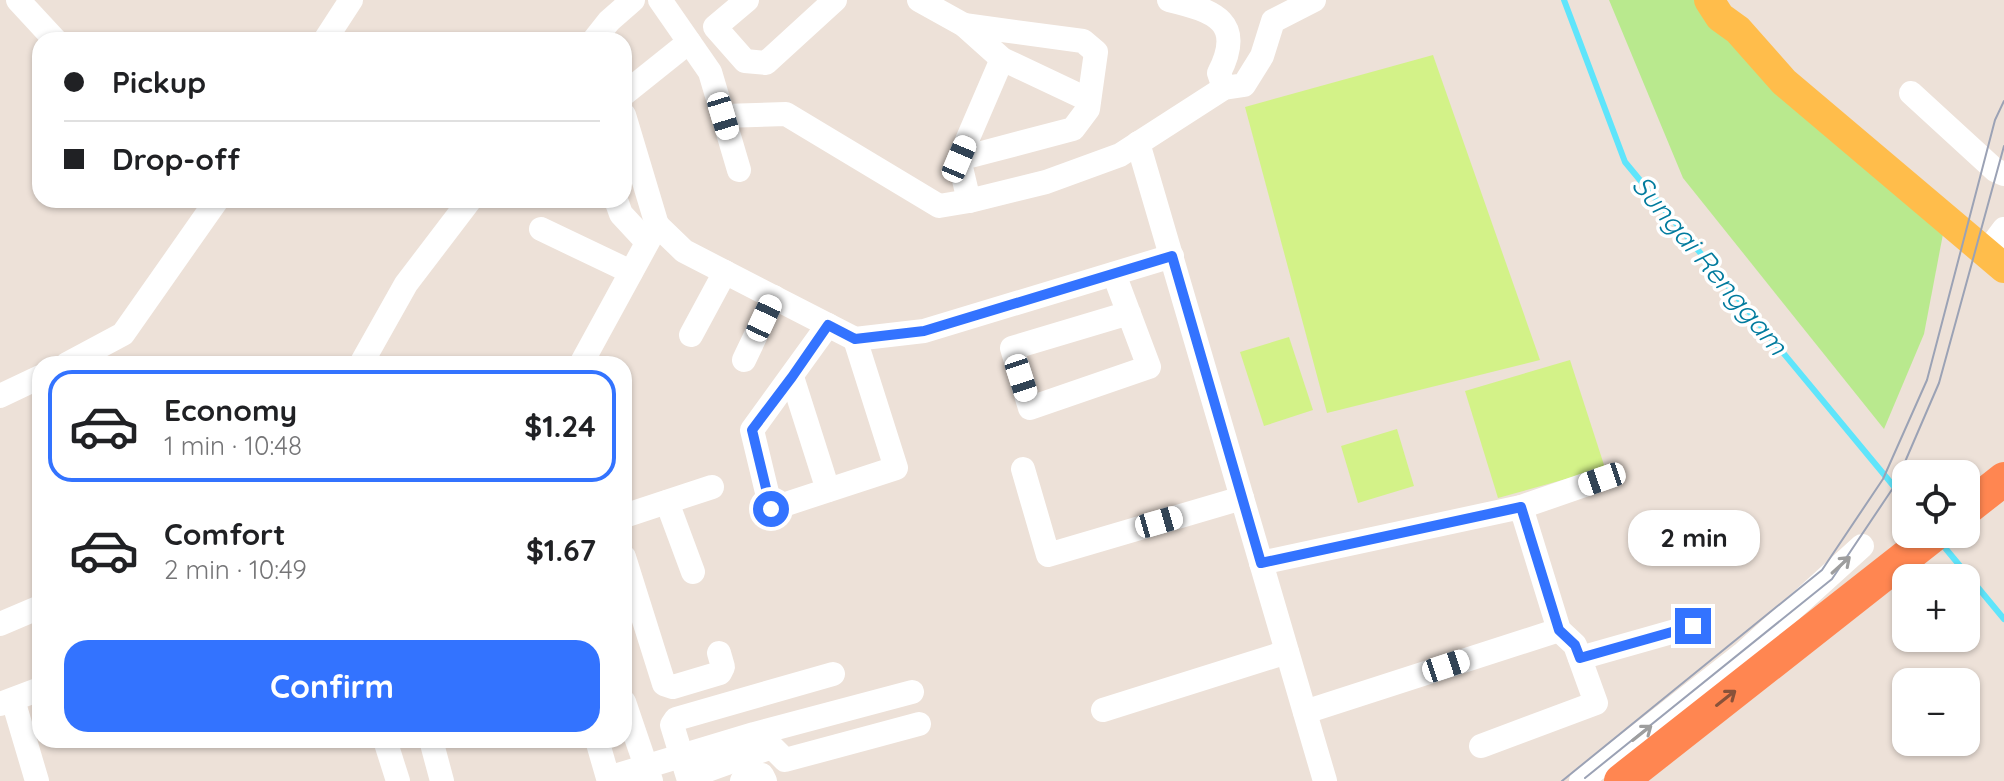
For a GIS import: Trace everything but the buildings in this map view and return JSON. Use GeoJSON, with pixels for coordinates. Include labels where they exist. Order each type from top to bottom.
{"type":"FeatureCollection","features":[{"type":"Feature","properties":{"kind":"highway"},"geometry":{"type":"LineString","coordinates":[[1980,498],[2004,479]]}},
{"type":"Feature","properties":{"kind":"highway"},"geometry":{"type":"LineString","coordinates":[[1621,781],[1917,548]]}},
{"type":"Feature","properties":{"kind":"main road"},"geometry":{"type":"LineString","coordinates":[[1709,0],[1720,17],[1738,30],[1784,82],[1998,250]]}},
{"type":"Feature","properties":{"kind":"main road"},"geometry":{"type":"LineString","coordinates":[[1728,0],[1738,30]]}},
{"type":"Feature","properties":{"kind":"street"},"geometry":{"type":"LineString","coordinates":[[18,0],[48,32]]}},
{"type":"Feature","properties":{"kind":"street"},"geometry":{"type":"LineString","coordinates":[[330,32],[351,0]]}},
{"type":"Feature","properties":{"kind":"street"},"geometry":{"type":"LineString","coordinates":[[603,32],[609,21],[633,0]]}},
{"type":"Feature","properties":{"kind":"street"},"geometry":{"type":"LineString","coordinates":[[660,0],[710,72],[739,170]]}},
{"type":"Feature","properties":{"kind":"street"},"geometry":{"type":"LineString","coordinates":[[747,0],[715,27],[745,61],[766,63],[835,0]]}},
{"type":"Feature","properties":{"kind":"street"},"geometry":{"type":"LineString","coordinates":[[919,0],[964,25],[1002,59],[1089,100]]}},
{"type":"Feature","properties":{"kind":"street"},"geometry":{"type":"LineString","coordinates":[[1169,0],[1215,15],[1226,28],[1231,41],[1230,53],[1219,73],[1224,88]]}},
{"type":"Feature","properties":{"kind":"street"},"geometry":{"type":"LineString","coordinates":[[723,116],[786,114],[939,206],[969,201],[1046,182],[1120,155],[1224,88],[1244,85],[1262,56],[1273,21],[1314,0]]}},
{"type":"Feature","properties":{"kind":"street"},"geometry":{"type":"LineString","coordinates":[[959,159],[1073,129],[1088,109],[1096,52],[1083,41],[964,25]]}},
{"type":"Feature","properties":{"kind":"street"},"geometry":{"type":"LineString","coordinates":[[632,88],[689,42]]}},
{"type":"Feature","properties":{"kind":"street"},"geometry":{"type":"LineString","coordinates":[[969,201],[959,159],[1002,59]]}},
{"type":"Feature","properties":{"kind":"street"},"geometry":{"type":"LineString","coordinates":[[1911,93],[1995,170],[2004,174]]}},
{"type":"Feature","properties":{"kind":"street"},"geometry":{"type":"LineString","coordinates":[[1073,129],[1095,164]]}},
{"type":"Feature","properties":{"kind":"street"},"geometry":{"type":"LineString","coordinates":[[1138,143],[1325,781]]}},
{"type":"Feature","properties":{"kind":"street"},"geometry":{"type":"LineString","coordinates":[[585,356],[652,234],[632,156]]}},
{"type":"Feature","properties":{"kind":"street"},"geometry":{"type":"LineString","coordinates":[[82,356],[123,334],[211,208]]}},
{"type":"Feature","properties":{"kind":"street"},"geometry":{"type":"LineString","coordinates":[[366,356],[406,284],[464,208]]}},
{"type":"Feature","properties":{"kind":"street"},"geometry":{"type":"LineString","coordinates":[[619,208],[621,214],[652,234],[855,339],[924,331],[1172,256]]}},
{"type":"Feature","properties":{"kind":"street"},"geometry":{"type":"LineString","coordinates":[[541,229],[631,272]]}},
{"type":"Feature","properties":{"kind":"street"},"geometry":{"type":"LineString","coordinates":[[691,335],[725,272]]}},
{"type":"Feature","properties":{"kind":"street"},"geometry":{"type":"LineString","coordinates":[[1114,274],[1129,313],[1149,367],[1030,408],[1012,348],[1129,313]]}},
{"type":"Feature","properties":{"kind":"street"},"geometry":{"type":"LineString","coordinates":[[744,360],[774,297]]}},
{"type":"Feature","properties":{"kind":"street"},"geometry":{"type":"LineString","coordinates":[[828,325],[752,430],[771,509],[896,468],[855,339]]}},
{"type":"Feature","properties":{"kind":"street"},"geometry":{"type":"LineString","coordinates":[[792,377],[828,490]]}},
{"type":"Feature","properties":{"kind":"street"},"geometry":{"type":"LineString","coordinates":[[0,396],[32,381]]}},
{"type":"Feature","properties":{"kind":"street"},"geometry":{"type":"LineString","coordinates":[[1023,469],[1048,555],[1242,498]]}},
{"type":"Feature","properties":{"kind":"street"},"geometry":{"type":"LineString","coordinates":[[1261,563],[1521,507],[1602,479]]}},
{"type":"Feature","properties":{"kind":"street"},"geometry":{"type":"LineString","coordinates":[[632,513],[712,487]]}},
{"type":"Feature","properties":{"kind":"street"},"geometry":{"type":"LineString","coordinates":[[667,502],[693,572]]}},
{"type":"Feature","properties":{"kind":"street"},"geometry":{"type":"LineString","coordinates":[[1481,746],[1596,703],[1575,645],[1559,630],[1521,507]]}},
{"type":"Feature","properties":{"kind":"street"},"geometry":{"type":"LineString","coordinates":[[1581,781],[1744,653],[1862,546]]}},
{"type":"Feature","properties":{"kind":"street"},"geometry":{"type":"LineString","coordinates":[[632,582],[664,684],[673,687],[720,673],[723,667],[719,653]]}},
{"type":"Feature","properties":{"kind":"street"},"geometry":{"type":"LineString","coordinates":[[0,624],[32,610]]}},
{"type":"Feature","properties":{"kind":"street"},"geometry":{"type":"LineString","coordinates":[[1580,658],[1693,626]]}},
{"type":"Feature","properties":{"kind":"street"},"geometry":{"type":"LineString","coordinates":[[1305,712],[1559,630]]}},
{"type":"Feature","properties":{"kind":"street"},"geometry":{"type":"LineString","coordinates":[[1103,710],[1287,652]]}},
{"type":"Feature","properties":{"kind":"street"},"geometry":{"type":"LineString","coordinates":[[833,674],[676,719],[672,725],[688,777],[772,747],[785,760],[919,724]]}},
{"type":"Feature","properties":{"kind":"street"},"geometry":{"type":"LineString","coordinates":[[32,692],[7,702],[37,781]]}},
{"type":"Feature","properties":{"kind":"street"},"geometry":{"type":"LineString","coordinates":[[599,748],[608,778],[649,774],[683,756],[912,692]]}},
{"type":"Feature","properties":{"kind":"street"},"geometry":{"type":"LineString","coordinates":[[632,725],[649,774]]}},
{"type":"Feature","properties":{"kind":"street"},"geometry":{"type":"LineString","coordinates":[[388,748],[398,781]]}},
{"type":"Feature","properties":{"kind":"street"},"geometry":{"type":"LineString","coordinates":[[432,748],[437,779]]}},
{"type":"Feature","properties":{"kind":"street"},"geometry":{"type":"LineString","coordinates":[[742,781],[762,775],[765,781]]}},
{"type":"Feature","properties":{"kind":"green space"},"geometry":{"type":"Polygon","coordinates":[[[1609,0],[1695,0],[1943,234],[1924,334],[1884,429],[1683,178],[1609,0]]]}},
{"type":"Feature","properties":{"kind":"green space"},"geometry":{"type":"Polygon","coordinates":[[[1433,55],[1540,360],[1327,413],[1245,107],[1433,55]]]}},
{"type":"Feature","properties":{"kind":"green space"},"geometry":{"type":"Polygon","coordinates":[[[1289,337],[1313,410],[1264,426],[1240,352],[1289,337]]]}},
{"type":"Feature","properties":{"kind":"green space"},"geometry":{"type":"Polygon","coordinates":[[[1570,360],[1605,468],[1498,498],[1465,391],[1570,360]]]}},
{"type":"Feature","properties":{"kind":"green space"},"geometry":{"type":"Polygon","coordinates":[[[1397,429],[1414,486],[1358,503],[1341,446],[1397,429]]]}},
{"type":"Feature","properties":{"kind":"waterway","name":"Sungai Renggam"},"geometry":{"type":"LineString","coordinates":[[1564,0],[1625,162],[1892,484]]}},
{"type":"Feature","properties":{"kind":"waterway","name":"Sungai Renggam"},"geometry":{"type":"LineString","coordinates":[[1945,548],[2004,619]]}},
{"type":"Feature","properties":{"kind":"tram line"},"geometry":{"type":"LineString","coordinates":[[1562,781],[1822,570],[1883,479],[1927,380],[1995,120],[2004,101]]}},
{"type":"Feature","properties":{"kind":"tram line"},"geometry":{"type":"LineString","coordinates":[[1585,778],[1832,579],[1895,485],[1939,383],[2004,146]]}},
{"type":"Feature","properties":{"kind":"route"},"geometry":{"type":"LineString","coordinates":[[771,509],[752,430],[828,325],[855,339],[924,331],[1172,256],[1261,563],[1521,507],[1559,630],[1575,645],[1580,658],[1693,626]]}}]}
